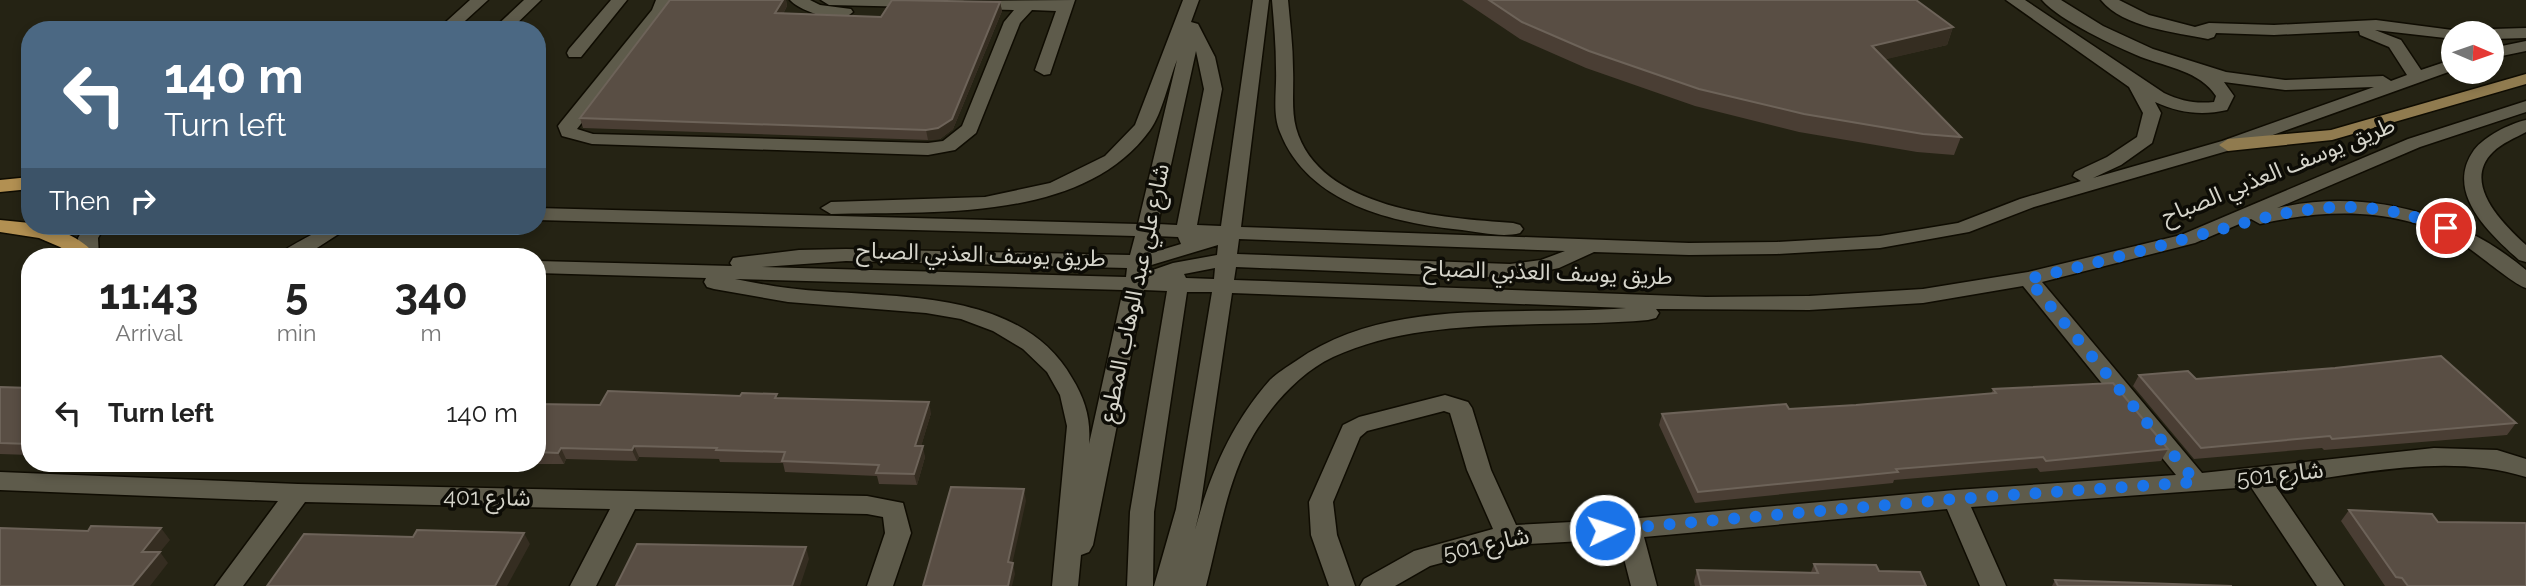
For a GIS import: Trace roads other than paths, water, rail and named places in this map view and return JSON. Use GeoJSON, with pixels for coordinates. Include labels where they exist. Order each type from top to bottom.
{"type":"FeatureCollection","features":[{"type":"Feature","properties":{"kind":"highway"},"geometry":{"type":"LineString","coordinates":[[0,186],[21,184]]}},
{"type":"Feature","properties":{"kind":"highway"},"geometry":{"type":"LineString","coordinates":[[0,226],[21,229]]}},
{"type":"Feature","properties":{"kind":"highway"},"geometry":{"type":"LineString","coordinates":[[55,235],[78,248]]}},
{"type":"Feature","properties":{"kind":"main road"},"geometry":{"type":"LineString","coordinates":[[2228,145],[2332,135],[2526,79]]}},
{"type":"Feature","properties":{"kind":"street"},"geometry":{"type":"LineString","coordinates":[[456,21],[480,0]]}},
{"type":"Feature","properties":{"kind":"street"},"geometry":{"type":"LineString","coordinates":[[510,21],[533,0]]}},
{"type":"Feature","properties":{"kind":"street"},"geometry":{"type":"LineString","coordinates":[[575,53],[619,0]]}},
{"type":"Feature","properties":{"kind":"street"},"geometry":{"type":"LineString","coordinates":[[664,0],[660,11],[567,126],[568,132],[592,139],[928,149],[948,146],[970,129],[1009,28],[1030,3]]}},
{"type":"Feature","properties":{"kind":"street"},"geometry":{"type":"LineString","coordinates":[[798,0],[816,10],[853,12],[867,9],[882,1]]}},
{"type":"Feature","properties":{"kind":"street"},"geometry":{"type":"LineString","coordinates":[[829,0],[935,3]]}},
{"type":"Feature","properties":{"kind":"street"},"geometry":{"type":"LineString","coordinates":[[608,216],[943,206],[985,203],[1056,188],[1112,160],[1143,127],[1191,0]]}},
{"type":"Feature","properties":{"kind":"street","name":"شارع علي عبد الوهاب المطوع"},"geometry":{"type":"LineString","coordinates":[[1072,586],[1137,273],[1198,0]]}},
{"type":"Feature","properties":{"kind":"street"},"geometry":{"type":"LineString","coordinates":[[1167,586],[1188,509],[1223,286],[1261,0]]}},
{"type":"Feature","properties":{"kind":"street"},"geometry":{"type":"LineString","coordinates":[[1280,0],[1285,77],[1283,102],[1288,131],[1295,149],[1332,187],[1363,202],[1399,214],[1444,222],[1599,235],[1689,249]]}},
{"type":"Feature","properties":{"kind":"street"},"geometry":{"type":"LineString","coordinates":[[2014,0],[2138,87],[2169,103],[2189,108],[2207,109],[2221,106],[2225,96],[2217,84],[2200,72]]}},
{"type":"Feature","properties":{"kind":"street"},"geometry":{"type":"LineString","coordinates":[[2050,0],[2112,37],[2200,72],[2256,83],[2352,83],[2417,78],[2395,44],[2372,33],[2343,28]]}},
{"type":"Feature","properties":{"kind":"street"},"geometry":{"type":"LineString","coordinates":[[2109,0],[2138,16],[2182,30],[2216,35],[2376,25],[2441,32]]}},
{"type":"Feature","properties":{"kind":"street"},"geometry":{"type":"LineString","coordinates":[[961,4],[1066,3],[1044,70]]}},
{"type":"Feature","properties":{"kind":"street"},"geometry":{"type":"LineString","coordinates":[[1192,27],[1207,57],[1213,89],[1193,247],[1223,286]]}},
{"type":"Feature","properties":{"kind":"street"},"geometry":{"type":"LineString","coordinates":[[2504,34],[2526,33]]}},
{"type":"Feature","properties":{"kind":"street"},"geometry":{"type":"LineString","coordinates":[[2504,51],[2526,46]]}},
{"type":"Feature","properties":{"kind":"street","name":"طريق يوسف العذبي الصباح"},"geometry":{"type":"LineString","coordinates":[[1230,233],[1689,249],[1777,248],[1880,242],[1962,228],[2027,203],[2228,145],[2441,69]]}},
{"type":"Feature","properties":{"kind":"street"},"geometry":{"type":"LineString","coordinates":[[2027,203],[2114,161],[2146,139],[2152,113],[2138,87]]}},
{"type":"Feature","properties":{"kind":"street"},"geometry":{"type":"LineString","coordinates":[[2525,112],[2483,151],[2473,173],[2473,186],[2478,200],[2500,233],[2526,256]]}},
{"type":"Feature","properties":{"kind":"street","name":"طريق يوسف العذبي الصباح"},"geometry":{"type":"LineString","coordinates":[[546,267],[689,272],[1137,273],[1173,270],[1223,286],[1706,304],[1808,303],[1923,296],[2028,279],[2188,239],[2414,143],[2525,112]]}},
{"type":"Feature","properties":{"kind":"street"},"geometry":{"type":"LineString","coordinates":[[2188,239],[2268,215],[2334,206],[2369,206],[2406,214],[2460,233],[2504,259],[2526,281]]}},
{"type":"Feature","properties":{"kind":"street","name":"طريق يوسف العذبي الصباح"},"geometry":{"type":"LineString","coordinates":[[546,214],[1147,231],[1193,247]]}},
{"type":"Feature","properties":{"kind":"street"},"geometry":{"type":"LineString","coordinates":[[2460,233],[2458,224],[2462,222],[2481,224],[2500,233]]}},
{"type":"Feature","properties":{"kind":"street"},"geometry":{"type":"LineString","coordinates":[[1147,231],[1173,270]]}},
{"type":"Feature","properties":{"kind":"street"},"geometry":{"type":"LineString","coordinates":[[1140,586],[1142,512],[1173,270],[1193,247],[1230,233]]}},
{"type":"Feature","properties":{"kind":"street"},"geometry":{"type":"LineString","coordinates":[[307,248],[327,235]]}},
{"type":"Feature","properties":{"kind":"street"},"geometry":{"type":"LineString","coordinates":[[1193,247],[1226,260],[1510,271],[1541,268],[1568,259],[1589,246]]}},
{"type":"Feature","properties":{"kind":"street"},"geometry":{"type":"LineString","coordinates":[[1137,273],[1173,270]]}},
{"type":"Feature","properties":{"kind":"street"},"geometry":{"type":"LineString","coordinates":[[689,272],[758,291],[926,306],[965,313],[1001,326],[1031,344],[1055,367],[1071,395],[1079,426],[1065,586]]}},
{"type":"Feature","properties":{"kind":"street"},"geometry":{"type":"LineString","coordinates":[[2028,279],[2196,482]]}},
{"type":"Feature","properties":{"kind":"street"},"geometry":{"type":"LineString","coordinates":[[1193,586],[1224,476],[1244,430],[1271,391],[1308,359],[1349,340],[1389,328],[1437,322],[1556,320],[1632,315],[1706,304]]}},
{"type":"Feature","properties":{"kind":"street"},"geometry":{"type":"LineString","coordinates":[[1342,586],[1324,535],[1321,502],[1344,444],[1351,431],[1359,425],[1445,403],[1460,408],[1479,470],[1508,535]]}},
{"type":"Feature","properties":{"kind":"street","name":"شارع 501"},"geometry":{"type":"LineString","coordinates":[[1373,586],[1423,558],[1508,535],[1629,529],[1955,499],[2257,478],[2434,457],[2497,459],[2526,468]]}},
{"type":"Feature","properties":{"kind":"street"},"geometry":{"type":"LineString","coordinates":[[2257,478],[2331,586]]}},
{"type":"Feature","properties":{"kind":"street","name":"شارع 401"},"geometry":{"type":"LineString","coordinates":[[0,481],[298,494],[867,505],[894,510],[898,533],[880,586]]}},
{"type":"Feature","properties":{"kind":"street"},"geometry":{"type":"LineString","coordinates":[[228,586],[298,494]]}},
{"type":"Feature","properties":{"kind":"street"},"geometry":{"type":"LineString","coordinates":[[583,586],[628,499]]}},
{"type":"Feature","properties":{"kind":"street"},"geometry":{"type":"LineString","coordinates":[[1955,499],[1993,586]]}},
{"type":"Feature","properties":{"kind":"street"},"geometry":{"type":"LineString","coordinates":[[1629,529],[1644,586]]}}]}
